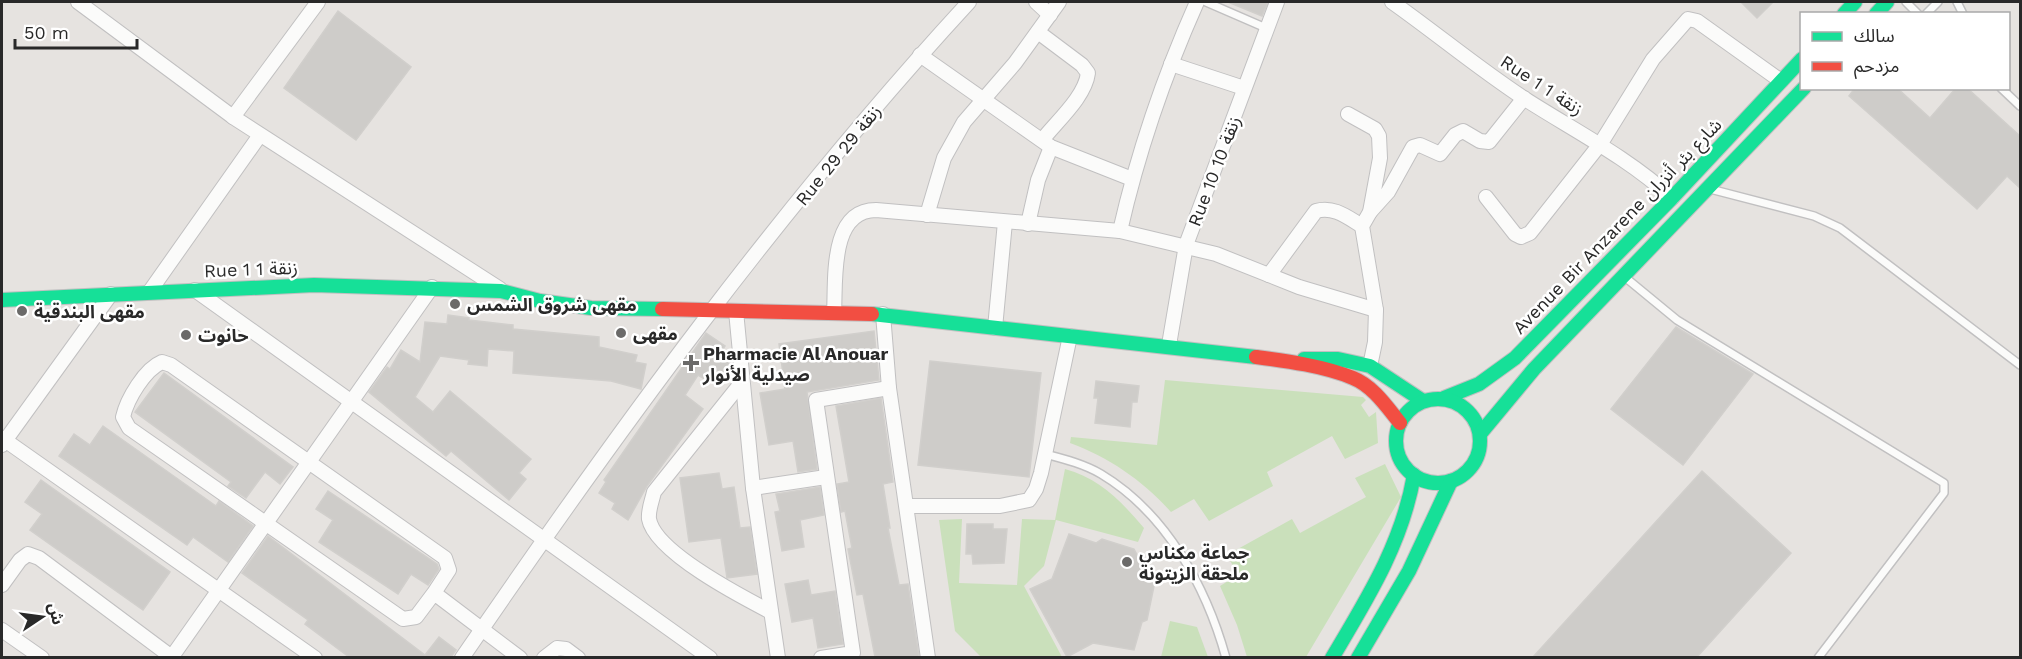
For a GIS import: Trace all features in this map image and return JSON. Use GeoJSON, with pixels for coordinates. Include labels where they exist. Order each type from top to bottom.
{"type":"FeatureCollection","features":[{"type":"Feature","properties":{"kind":"main road","name":"Avenue Bir Anzarene شارع بئر أنزران"},"geometry":{"type":"LineString","coordinates":[[1423,401],[1444,398],[1479,384],[1507,365],[1672,198],[1800,61]]}},
{"type":"Feature","properties":{"kind":"main road"},"geometry":{"type":"LineString","coordinates":[[1480,434],[1513,391],[1802,90]]}},
{"type":"Feature","properties":{"kind":"main road","name":"Rue 1 زنقة 1"},"geometry":{"type":"LineString","coordinates":[[2,300],[150,291],[314,285],[432,286],[501,291],[540,301],[591,308],[883,315],[1169,345],[1283,360]]}},
{"type":"Feature","properties":{"kind":"main road"},"geometry":{"type":"LineString","coordinates":[[1283,360],[1317,358],[1370,366],[1423,401],[1413,406],[1400,423],[1396,446],[1399,457],[1414,475],[1428,482],[1451,481],[1468,471],[1474,463],[1481,444],[1480,434],[1468,410],[1444,398]]}},
{"type":"Feature","properties":{"kind":"main road"},"geometry":{"type":"LineString","coordinates":[[1283,360],[1354,378],[1375,393],[1400,423]]}},
{"type":"Feature","properties":{"kind":"main road"},"geometry":{"type":"LineString","coordinates":[[1332,657],[1398,544],[1409,511],[1414,475]]}},
{"type":"Feature","properties":{"kind":"main road"},"geometry":{"type":"LineString","coordinates":[[1358,657],[1409,571],[1451,481]]}},
{"type":"Feature","properties":{"kind":"street"},"geometry":{"type":"LineString","coordinates":[[78,2],[232,117],[501,291]]}},
{"type":"Feature","properties":{"kind":"street"},"geometry":{"type":"LineString","coordinates":[[232,117],[318,2]]}},
{"type":"Feature","properties":{"kind":"street","name":"Rue 29 زنقة 29"},"geometry":{"type":"LineString","coordinates":[[462,657],[709,311],[920,55],[969,2]]}},
{"type":"Feature","properties":{"kind":"street"},"geometry":{"type":"LineString","coordinates":[[1036,2],[1050,15]]}},
{"type":"Feature","properties":{"kind":"street"},"geometry":{"type":"LineString","coordinates":[[927,215],[944,158],[964,122],[1015,63],[1059,2]]}},
{"type":"Feature","properties":{"kind":"street"},"geometry":{"type":"LineString","coordinates":[[1120,231],[1132,179],[1171,64],[1197,2]]}},
{"type":"Feature","properties":{"kind":"street","name":"Rue 10 زنقة 10"},"geometry":{"type":"LineString","coordinates":[[1169,345],[1186,245],[1277,2]]}},
{"type":"Feature","properties":{"kind":"street","name":"Rue 1 زنقة 1"},"geometry":{"type":"LineString","coordinates":[[1392,2],[1524,98],[1601,143],[1650,178],[1672,198]]}},
{"type":"Feature","properties":{"kind":"street"},"geometry":{"type":"LineString","coordinates":[[1486,197],[1515,234],[1521,237],[1530,233],[1601,143],[1653,59],[1688,19],[1697,21],[1781,81]]}},
{"type":"Feature","properties":{"kind":"street"},"geometry":{"type":"LineString","coordinates":[[1028,224],[1047,143],[1086,82],[1088,74],[1083,65],[1038,32]]}},
{"type":"Feature","properties":{"kind":"street"},"geometry":{"type":"LineString","coordinates":[[920,55],[1047,143],[1132,179]]}},
{"type":"Feature","properties":{"kind":"street"},"geometry":{"type":"LineString","coordinates":[[1171,64],[1244,88]]}},
{"type":"Feature","properties":{"kind":"street"},"geometry":{"type":"LineString","coordinates":[[1370,366],[1375,342],[1376,310],[1362,226],[1370,212],[1384,198],[1413,147],[1420,145],[1440,154],[1455,135],[1462,132],[1480,141],[1489,142],[1524,98]]}},
{"type":"Feature","properties":{"kind":"street"},"geometry":{"type":"LineString","coordinates":[[1348,114],[1369,124],[1380,136],[1380,158],[1370,212]]}},
{"type":"Feature","properties":{"kind":"street"},"geometry":{"type":"LineString","coordinates":[[150,291],[260,135]]}},
{"type":"Feature","properties":{"kind":"street"},"geometry":{"type":"LineString","coordinates":[[1269,275],[1316,211],[1329,209],[1339,212],[1362,226]]}},
{"type":"Feature","properties":{"kind":"street"},"geometry":{"type":"LineString","coordinates":[[834,313],[839,246],[850,220],[869,210],[1120,231],[1216,254],[1269,275],[1376,310]]}},
{"type":"Feature","properties":{"kind":"street"},"geometry":{"type":"LineString","coordinates":[[995,328],[1005,222]]}},
{"type":"Feature","properties":{"kind":"street"},"geometry":{"type":"LineString","coordinates":[[2,585],[20,560],[28,554],[39,558],[172,657],[432,286]]}},
{"type":"Feature","properties":{"kind":"street"},"geometry":{"type":"LineString","coordinates":[[194,289],[350,403],[710,657]]}},
{"type":"Feature","properties":{"kind":"street"},"geometry":{"type":"LineString","coordinates":[[111,294],[3,441],[315,657]]}},
{"type":"Feature","properties":{"kind":"street"},"geometry":{"type":"LineString","coordinates":[[736,311],[753,488],[778,657]]}},
{"type":"Feature","properties":{"kind":"street"},"geometry":{"type":"LineString","coordinates":[[883,315],[889,388],[928,657]]}},
{"type":"Feature","properties":{"kind":"street"},"geometry":{"type":"LineString","coordinates":[[907,506],[1000,506],[1029,500],[1036,489],[1045,454],[1070,336]]}},
{"type":"Feature","properties":{"kind":"street"},"geometry":{"type":"LineString","coordinates":[[162,362],[171,365],[308,462],[445,558],[449,570],[416,617],[403,620],[267,522],[129,428],[123,417],[125,407],[154,366],[162,362]]}},
{"type":"Feature","properties":{"kind":"street"},"geometry":{"type":"LineString","coordinates":[[742,382],[654,492],[649,508],[649,521],[656,534],[691,565],[771,612]]}},
{"type":"Feature","properties":{"kind":"street"},"geometry":{"type":"LineString","coordinates":[[821,657],[853,653],[816,400],[889,388]]}},
{"type":"Feature","properties":{"kind":"street"},"geometry":{"type":"LineString","coordinates":[[753,488],[826,477]]}},
{"type":"Feature","properties":{"kind":"street"},"geometry":{"type":"LineString","coordinates":[[434,593],[520,657]]}},
{"type":"Feature","properties":{"kind":"street"},"geometry":{"type":"LineString","coordinates":[[2,630],[42,657]]}},
{"type":"Feature","properties":{"kind":"street"},"geometry":{"type":"LineString","coordinates":[[544,657],[557,648],[578,657]]}},
{"type":"Feature","properties":{"kind":"lane"},"geometry":{"type":"LineString","coordinates":[[1206,2],[1266,28]]}},
{"type":"Feature","properties":{"kind":"lane"},"geometry":{"type":"LineString","coordinates":[[2003,90],[2020,106]]}},
{"type":"Feature","properties":{"kind":"lane"},"geometry":{"type":"LineString","coordinates":[[1708,188],[1814,216],[1840,228],[2020,365]]}},
{"type":"Feature","properties":{"kind":"lane"},"geometry":{"type":"LineString","coordinates":[[1610,261],[1623,276],[1677,320],[1944,483],[1944,493],[1818,657]]}},
{"type":"Feature","properties":{"kind":"lane"},"geometry":{"type":"LineString","coordinates":[[1045,454],[1099,473],[1119,486],[1158,521],[1174,542],[1202,594],[1226,657]]}},
{"type":"Feature","properties":{"kind":"green space"},"geometry":{"type":"Polygon","coordinates":[[[1165,380],[1363,397],[1366,400],[1361,405],[1369,417],[1376,412],[1378,443],[1345,459],[1332,436],[1267,472],[1273,486],[1209,521],[1194,499],[1171,512],[1125,471],[1070,443],[1071,437],[1157,445],[1165,380]]]}},
{"type":"Feature","properties":{"kind":"green space"},"geometry":{"type":"Polygon","coordinates":[[[1385,464],[1401,497],[1306,657],[1247,657],[1237,625],[1220,586],[1238,575],[1227,555],[1292,519],[1300,533],[1366,497],[1355,478],[1385,464]]]}},
{"type":"Feature","properties":{"kind":"green space"},"geometry":{"type":"Polygon","coordinates":[[[1065,469],[1099,485],[1127,509],[1144,528],[1138,542],[1056,520],[1044,566],[1024,586],[1062,657],[981,657],[955,631],[939,520],[962,519],[959,583],[1017,585],[1022,519],[1055,520],[1065,469]]]}},
{"type":"Feature","properties":{"kind":"green space"},"geometry":{"type":"Polygon","coordinates":[[[1170,621],[1197,627],[1208,657],[1161,657],[1170,621]]]}},
{"type":"Feature","properties":{"kind":"building"},"geometry":{"type":"Polygon","coordinates":[[[1228,2],[1268,2],[1262,16],[1228,2]]]}},
{"type":"Feature","properties":{"kind":"building"},"geometry":{"type":"Polygon","coordinates":[[[1741,2],[1773,2],[1757,18],[1741,2]]]}},
{"type":"Feature","properties":{"kind":"building"},"geometry":{"type":"Polygon","coordinates":[[[338,11],[411,67],[356,140],[284,88],[338,11]]]}},
{"type":"Feature","properties":{"kind":"building"},"geometry":{"type":"Polygon","coordinates":[[[1854,90],[1899,90],[1930,118],[1954,90],[1969,90],[2020,136],[2020,188],[2007,176],[1977,209],[1849,96],[1854,90]]]}},
{"type":"Feature","properties":{"kind":"building"},"geometry":{"type":"Polygon","coordinates":[[[448,315],[513,325],[513,329],[599,337],[599,347],[637,355],[635,362],[646,364],[641,389],[611,381],[513,373],[514,351],[488,349],[487,366],[468,364],[469,360],[440,356],[415,397],[433,412],[450,391],[531,459],[519,473],[526,479],[509,500],[451,451],[446,456],[369,392],[387,367],[390,369],[401,350],[420,362],[425,322],[447,324],[448,315]]]}},
{"type":"Feature","properties":{"kind":"building"},"geometry":{"type":"Polygon","coordinates":[[[1676,327],[1753,374],[1683,465],[1611,409],[1676,327]]]}},
{"type":"Feature","properties":{"kind":"building"},"geometry":{"type":"Polygon","coordinates":[[[874,331],[879,380],[807,392],[817,469],[798,472],[793,441],[769,445],[760,393],[785,389],[779,344],[874,331]]]}},
{"type":"Feature","properties":{"kind":"building"},"geometry":{"type":"Polygon","coordinates":[[[706,333],[725,346],[719,355],[730,363],[720,378],[713,374],[708,381],[698,375],[685,395],[703,409],[647,486],[628,520],[612,509],[615,503],[599,493],[606,482],[604,480],[706,333]]]}},
{"type":"Feature","properties":{"kind":"building"},"geometry":{"type":"Polygon","coordinates":[[[930,361],[1041,373],[1029,477],[918,465],[930,361]]]}},
{"type":"Feature","properties":{"kind":"building"},"geometry":{"type":"Polygon","coordinates":[[[164,373],[293,467],[280,484],[265,472],[246,498],[228,486],[231,482],[135,412],[164,373]]]}},
{"type":"Feature","properties":{"kind":"building"},"geometry":{"type":"Polygon","coordinates":[[[1096,381],[1139,386],[1137,402],[1132,402],[1130,427],[1095,423],[1098,398],[1094,398],[1096,381]]]}},
{"type":"Feature","properties":{"kind":"building"},"geometry":{"type":"Polygon","coordinates":[[[881,398],[893,482],[883,484],[890,528],[888,528],[899,585],[908,584],[919,657],[875,657],[863,594],[857,595],[848,549],[852,548],[845,511],[841,512],[837,484],[849,482],[836,406],[881,398]]]}},
{"type":"Feature","properties":{"kind":"building"},"geometry":{"type":"Polygon","coordinates":[[[103,426],[216,506],[219,501],[253,526],[228,562],[193,537],[187,545],[59,456],[74,434],[90,445],[103,426]]]}},
{"type":"Feature","properties":{"kind":"building"},"geometry":{"type":"Polygon","coordinates":[[[1702,471],[1791,553],[1697,657],[1533,657],[1702,471]]]}},
{"type":"Feature","properties":{"kind":"building"},"geometry":{"type":"Polygon","coordinates":[[[719,473],[722,489],[734,487],[740,528],[750,527],[757,574],[727,578],[721,538],[689,542],[680,478],[719,473]]]}},
{"type":"Feature","properties":{"kind":"building"},"geometry":{"type":"Polygon","coordinates":[[[41,480],[170,572],[143,610],[30,530],[42,514],[25,502],[41,480]]]}},
{"type":"Feature","properties":{"kind":"building"},"geometry":{"type":"Polygon","coordinates":[[[820,487],[824,515],[800,520],[804,547],[782,551],[775,512],[780,511],[776,494],[820,487]]]}},
{"type":"Feature","properties":{"kind":"building"},"geometry":{"type":"Polygon","coordinates":[[[328,491],[437,564],[439,569],[428,585],[411,574],[398,594],[319,542],[333,520],[316,509],[328,491]]]}},
{"type":"Feature","properties":{"kind":"building"},"geometry":{"type":"Polygon","coordinates":[[[967,524],[993,524],[993,529],[1007,529],[1004,563],[973,564],[972,554],[966,554],[967,524]]]}},
{"type":"Feature","properties":{"kind":"building"},"geometry":{"type":"Polygon","coordinates":[[[1069,534],[1096,543],[1102,539],[1134,549],[1154,586],[1147,620],[1142,622],[1134,650],[1093,643],[1067,657],[1030,589],[1052,579],[1069,534]]]}},
{"type":"Feature","properties":{"kind":"building"},"geometry":{"type":"Polygon","coordinates":[[[268,536],[425,655],[439,637],[456,650],[451,657],[349,657],[305,624],[308,620],[242,573],[268,536]]]}},
{"type":"Feature","properties":{"kind":"building"},"geometry":{"type":"Polygon","coordinates":[[[808,580],[811,595],[835,591],[843,644],[818,648],[813,618],[792,622],[785,584],[808,580]]]}},
{"type":"Feature","properties":{"kind":"traffic: fast"},"geometry":{"type":"LineString","coordinates":[[1846,12],[1855,2]]}},
{"type":"Feature","properties":{"kind":"traffic: fast"},"geometry":{"type":"LineString","coordinates":[[1878,12],[1887,2]]}},
{"type":"Feature","properties":{"kind":"traffic: fast"},"geometry":{"type":"LineString","coordinates":[[1444,398],[1479,384],[1515,358],[1672,198],[1800,61]]}},
{"type":"Feature","properties":{"kind":"traffic: fast"},"geometry":{"type":"LineString","coordinates":[[1480,434],[1534,369],[1802,90]]}},
{"type":"Feature","properties":{"kind":"traffic: fast"},"geometry":{"type":"LineString","coordinates":[[2,300],[314,285],[501,291],[540,301],[591,308],[662,309]]}},
{"type":"Feature","properties":{"kind":"traffic: fast"},"geometry":{"type":"LineString","coordinates":[[872,314],[1256,357]]}},
{"type":"Feature","properties":{"kind":"traffic: fast"},"geometry":{"type":"LineString","coordinates":[[1304,359],[1338,359],[1370,366],[1423,401]]}},
{"type":"Feature","properties":{"kind":"traffic: fast"},"geometry":{"type":"LineString","coordinates":[[1438,399],[1454,402],[1468,411],[1477,425],[1480,441],[1477,457],[1468,471],[1454,480],[1438,483],[1422,480],[1408,471],[1399,457],[1396,441],[1399,425],[1408,411],[1422,402],[1438,399]]}},
{"type":"Feature","properties":{"kind":"traffic: fast"},"geometry":{"type":"LineString","coordinates":[[1332,658],[1392,548],[1414,475]]}},
{"type":"Feature","properties":{"kind":"traffic: fast"},"geometry":{"type":"LineString","coordinates":[[1358,658],[1409,571],[1451,481]]}},
{"type":"Feature","properties":{"kind":"traffic: jam"},"geometry":{"type":"LineString","coordinates":[[662,309],[872,314]]}},
{"type":"Feature","properties":{"kind":"traffic: jam"},"geometry":{"type":"LineString","coordinates":[[1256,357],[1318,367],[1353,378],[1367,386],[1400,423]]}},
{"type":"Feature","properties":{"kind":"place","name":"مقهى شروق الشمس"},"geometry":{"type":"Point","coordinates":[455,304]}},
{"type":"Feature","properties":{"kind":"place","name":"مقهى البندقية"},"geometry":{"type":"Point","coordinates":[22,311]}},
{"type":"Feature","properties":{"kind":"place","name":"مقهى"},"geometry":{"type":"Point","coordinates":[621,333]}},
{"type":"Feature","properties":{"kind":"place","name":"حانوت"},"geometry":{"type":"Point","coordinates":[186,335]}},
{"type":"Feature","properties":{"kind":"place","name":"Pharmacie Al Anouar صيدلية الأنوار"},"geometry":{"type":"Point","coordinates":[691,363]}},
{"type":"Feature","properties":{"kind":"place","name":"جماعة مكناس ملحقة الزيتونة"},"geometry":{"type":"Point","coordinates":[1127,562]}}]}
